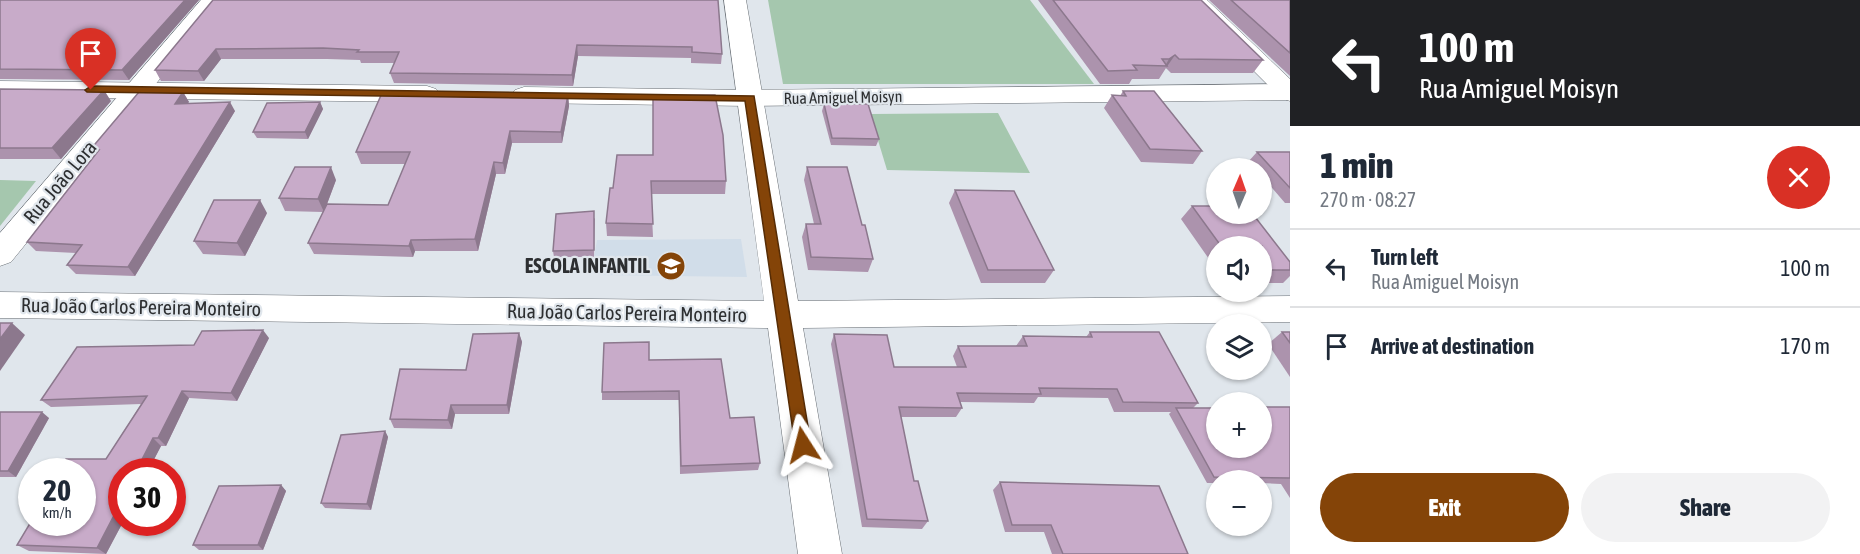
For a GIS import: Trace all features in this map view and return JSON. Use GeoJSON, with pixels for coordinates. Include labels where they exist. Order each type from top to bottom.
{"type":"FeatureCollection","features":[{"type":"Feature","properties":{"kind":"street","name":"Rua João Lora"},"geometry":{"type":"LineString","coordinates":[[0,254],[213,0]]}},
{"type":"Feature","properties":{"kind":"street"},"geometry":{"type":"LineString","coordinates":[[735,0],[820,554]]}},
{"type":"Feature","properties":{"kind":"street"},"geometry":{"type":"LineString","coordinates":[[1194,0],[1290,92]]}},
{"type":"Feature","properties":{"kind":"street"},"geometry":{"type":"LineString","coordinates":[[0,88],[455,94]]}},
{"type":"Feature","properties":{"kind":"street","name":"Rua Amiguel Moisyn"},"geometry":{"type":"LineString","coordinates":[[502,95],[750,98],[1290,92]]}},
{"type":"Feature","properties":{"kind":"street","name":"Rua João Carlos Pereira Monteiro"},"geometry":{"type":"LineString","coordinates":[[0,305],[782,315],[1290,309]]}},
{"type":"Feature","properties":{"kind":"shaded area","name":"ESCOLA INFANTIL"},"geometry":{"type":"Polygon","coordinates":[[[741,239],[747,277],[597,275],[594,257],[597,240],[741,239]]]}},
{"type":"Feature","properties":{"kind":"green space"},"geometry":{"type":"Polygon","coordinates":[[[768,0],[1030,0],[1094,84],[783,84],[768,0]]]}},
{"type":"Feature","properties":{"kind":"green space"},"geometry":{"type":"Polygon","coordinates":[[[998,113],[1030,173],[887,170],[870,114],[998,113]]]}},
{"type":"Feature","properties":{"kind":"green space"},"geometry":{"type":"Polygon","coordinates":[[[0,180],[36,181],[0,226],[0,180]]]}},
{"type":"Feature","properties":{"kind":"building"},"geometry":{"type":"Polygon","coordinates":[[[0,0],[185,0],[122,70],[0,69],[0,0]]]}},
{"type":"Feature","properties":{"kind":"building"},"geometry":{"type":"Polygon","coordinates":[[[213,0],[718,0],[722,54],[692,52],[692,47],[577,45],[572,75],[390,73],[399,52],[357,52],[359,50],[323,48],[216,49],[198,71],[155,70],[213,0]]]}},
{"type":"Feature","properties":{"kind":"building"},"geometry":{"type":"Polygon","coordinates":[[[1053,0],[1201,0],[1263,60],[1179,59],[1175,55],[1169,59],[1162,59],[1167,66],[1133,65],[1137,70],[1108,71],[1053,0]]]}},
{"type":"Feature","properties":{"kind":"building"},"geometry":{"type":"Polygon","coordinates":[[[1231,0],[1290,0],[1290,53],[1231,0]]]}},
{"type":"Feature","properties":{"kind":"building"},"geometry":{"type":"Polygon","coordinates":[[[0,89],[104,90],[52,148],[0,148],[0,89]]]}},
{"type":"Feature","properties":{"kind":"building"},"geometry":{"type":"Polygon","coordinates":[[[1123,91],[1154,91],[1202,151],[1150,149],[1112,95],[1126,96],[1123,91]]]}},
{"type":"Feature","properties":{"kind":"building"},"geometry":{"type":"Polygon","coordinates":[[[139,92],[183,92],[175,104],[230,102],[128,267],[67,265],[82,245],[27,242],[99,150],[90,150],[139,92]]]}},
{"type":"Feature","properties":{"kind":"building"},"geometry":{"type":"Polygon","coordinates":[[[382,93],[568,95],[561,132],[510,131],[503,163],[494,162],[475,239],[411,240],[409,246],[308,243],[327,204],[388,205],[410,152],[356,152],[382,93]]]}},
{"type":"Feature","properties":{"kind":"building"},"geometry":{"type":"Polygon","coordinates":[[[653,95],[715,95],[723,135],[726,181],[651,181],[653,224],[606,223],[617,155],[653,155],[653,95]]]}},
{"type":"Feature","properties":{"kind":"building"},"geometry":{"type":"Polygon","coordinates":[[[320,102],[305,132],[253,132],[267,103],[320,102]]]}},
{"type":"Feature","properties":{"kind":"building"},"geometry":{"type":"Polygon","coordinates":[[[824,104],[868,104],[879,139],[832,138],[824,104]]]}},
{"type":"Feature","properties":{"kind":"building"},"geometry":{"type":"Polygon","coordinates":[[[1257,152],[1290,152],[1290,188],[1272,168],[1272,158],[1262,158],[1257,152]]]}},
{"type":"Feature","properties":{"kind":"building"},"geometry":{"type":"Polygon","coordinates":[[[295,167],[331,167],[318,199],[279,198],[295,167]]]}},
{"type":"Feature","properties":{"kind":"building"},"geometry":{"type":"Polygon","coordinates":[[[807,167],[847,167],[873,259],[811,257],[806,224],[821,224],[807,167]]]}},
{"type":"Feature","properties":{"kind":"building"},"geometry":{"type":"Polygon","coordinates":[[[955,190],[1014,191],[1054,270],[988,270],[955,190]]]}},
{"type":"Feature","properties":{"kind":"building"},"geometry":{"type":"Polygon","coordinates":[[[214,200],[260,200],[237,243],[194,241],[214,200]]]}},
{"type":"Feature","properties":{"kind":"building"},"geometry":{"type":"Polygon","coordinates":[[[1192,206],[1206,206],[1206,224],[1261,224],[1270,236],[1214,236],[1192,206]]]}},
{"type":"Feature","properties":{"kind":"building"},"geometry":{"type":"Polygon","coordinates":[[[594,211],[594,250],[553,251],[556,214],[594,211]]]}},
{"type":"Feature","properties":{"kind":"building"},"geometry":{"type":"Polygon","coordinates":[[[1272,239],[1290,262],[1290,270],[1272,270],[1272,239]]]}},
{"type":"Feature","properties":{"kind":"building"},"geometry":{"type":"Polygon","coordinates":[[[0,323],[12,323],[0,339],[0,323]]]}},
{"type":"Feature","properties":{"kind":"building"},"geometry":{"type":"Polygon","coordinates":[[[263,330],[231,393],[182,391],[158,438],[153,438],[143,458],[108,458],[108,527],[97,548],[17,545],[22,536],[96,536],[96,459],[106,459],[147,396],[41,400],[77,347],[194,345],[202,331],[263,330]]]}},
{"type":"Feature","properties":{"kind":"building"},"geometry":{"type":"Polygon","coordinates":[[[1090,332],[1159,332],[1198,403],[1123,402],[1117,389],[1039,388],[1041,394],[957,393],[962,408],[899,407],[914,481],[918,481],[928,521],[867,519],[834,334],[887,335],[894,367],[966,367],[958,346],[1027,346],[1023,336],[1092,337],[1090,332]]]}},
{"type":"Feature","properties":{"kind":"building"},"geometry":{"type":"Polygon","coordinates":[[[1282,332],[1290,332],[1290,343],[1282,332]]]}},
{"type":"Feature","properties":{"kind":"building"},"geometry":{"type":"Polygon","coordinates":[[[519,333],[507,405],[451,405],[448,420],[390,419],[400,369],[466,370],[473,334],[519,333]]]}},
{"type":"Feature","properties":{"kind":"building"},"geometry":{"type":"Polygon","coordinates":[[[649,342],[649,360],[721,359],[730,418],[754,417],[760,463],[681,466],[679,391],[602,392],[604,343],[649,342]]]}},
{"type":"Feature","properties":{"kind":"building"},"geometry":{"type":"Polygon","coordinates":[[[1272,407],[1290,407],[1290,478],[1272,478],[1272,470],[1210,470],[1176,408],[1206,408],[1206,458],[1272,458],[1272,407]]]}},
{"type":"Feature","properties":{"kind":"building"},"geometry":{"type":"Polygon","coordinates":[[[0,412],[42,412],[8,471],[0,471],[0,412]]]}},
{"type":"Feature","properties":{"kind":"building"},"geometry":{"type":"Polygon","coordinates":[[[385,431],[367,504],[321,503],[341,435],[385,431]]]}},
{"type":"Feature","properties":{"kind":"building"},"geometry":{"type":"Polygon","coordinates":[[[1000,482],[1159,486],[1188,554],[1063,554],[1051,525],[1012,525],[1000,482]]]}},
{"type":"Feature","properties":{"kind":"building"},"geometry":{"type":"Polygon","coordinates":[[[281,485],[258,545],[193,545],[219,486],[281,485]]]}},
{"type":"Feature","properties":{"kind":"place","name":"ESCOLA INFANTIL"},"geometry":{"type":"Point","coordinates":[671,266]}},
{"type":"Feature","properties":{"kind":"route"},"geometry":{"type":"LineString","coordinates":[[91,90],[750,98],[803,445]]}}]}
